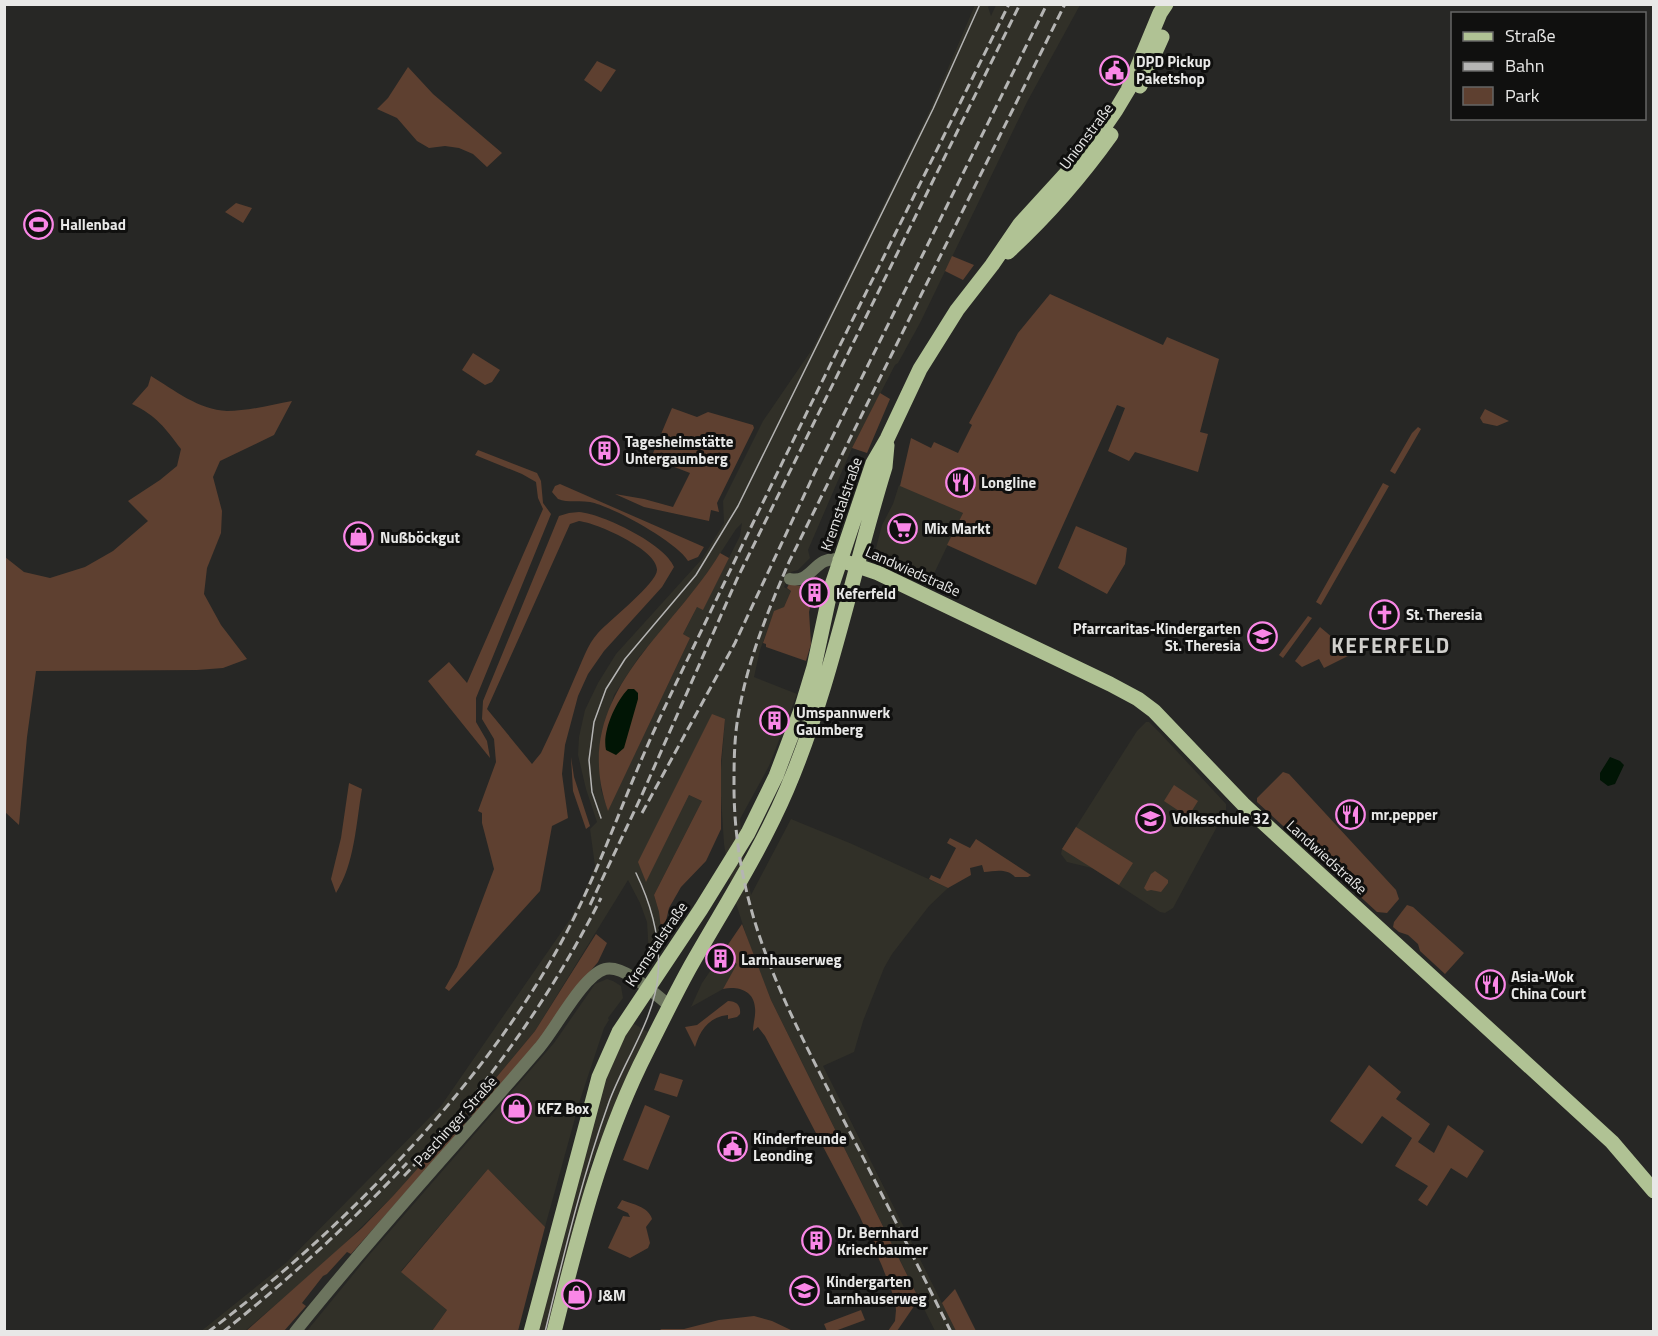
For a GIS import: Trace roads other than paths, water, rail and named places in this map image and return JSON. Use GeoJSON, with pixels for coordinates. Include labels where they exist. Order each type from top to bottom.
{"type":"FeatureCollection","features":[{"type":"Feature","properties":{"kind":"main road","name":"Unionstraße"},"geometry":{"type":"LineString","coordinates":[[887,439],[925,360],[957,310],[992,266],[1020,224],[1072,167],[1116,110],[1128,90],[1160,13],[1166,4]]}},
{"type":"Feature","properties":{"kind":"main road","name":"Unionstraße"},"geometry":{"type":"LineString","coordinates":[[992,266],[1029,232],[1078,177],[1124,116],[1153,61],[1171,4]]}},
{"type":"Feature","properties":{"kind":"main road","name":"Kremstalstraße"},"geometry":{"type":"LineString","coordinates":[[531,1332],[599,1077],[619,1032],[685,935],[748,833],[776,776],[804,702],[831,588],[840,560],[873,463],[887,439]]}},
{"type":"Feature","properties":{"kind":"main road","name":"Kremstalstraße"},"geometry":{"type":"LineString","coordinates":[[554,1332],[591,1189],[634,1077],[689,970],[754,858],[787,789],[824,682],[885,466],[887,439]]}},
{"type":"Feature","properties":{"kind":"main road","name":"Landwiedstraße"},"geometry":{"type":"LineString","coordinates":[[840,560],[878,573],[924,594],[1110,684],[1146,704],[1243,804],[1612,1142],[1653,1191]]}},
{"type":"Feature","properties":{"kind":"street"},"geometry":{"type":"LineString","coordinates":[[790,579],[806,577],[818,564],[826,560],[840,560]]}},
{"type":"Feature","properties":{"kind":"street","name":"Paschinger Straße"},"geometry":{"type":"LineString","coordinates":[[295,1332],[373,1237],[548,1038],[591,977],[604,969],[619,969],[648,989]]}},
{"type":"Feature","properties":{"kind":"street"},"geometry":{"type":"LineString","coordinates":[[648,989],[670,1006]]}},
{"type":"Feature","properties":{"kind":"tram line"},"geometry":{"type":"LineString","coordinates":[[601,818],[592,792],[589,760],[594,722],[606,689],[625,659],[696,575],[738,506],[933,109],[980,4]]}},
{"type":"Feature","properties":{"kind":"tram line"},"geometry":{"type":"LineString","coordinates":[[545,1332],[574,1216],[599,1130],[615,1087],[645,1023],[656,991],[659,962],[656,936],[646,897],[636,873]]}},
{"type":"Feature","properties":{"kind":"railway"},"geometry":{"type":"LineString","coordinates":[[208,1332],[306,1251],[401,1158],[446,1108],[487,1056],[557,950],[592,879],[643,756],[684,666],[1009,4]]}},
{"type":"Feature","properties":{"kind":"railway"},"geometry":{"type":"LineString","coordinates":[[590,905],[641,797],[737,579],[1020,4]]}},
{"type":"Feature","properties":{"kind":"railway"},"geometry":{"type":"LineString","coordinates":[[642,813],[735,643],[815,472],[1047,4]]}},
{"type":"Feature","properties":{"kind":"railway"},"geometry":{"type":"LineString","coordinates":[[951,1332],[802,1037],[768,959],[754,919],[737,835],[734,789],[736,735],[752,657],[789,562],[1065,4]]}},
{"type":"Feature","properties":{"kind":"railway"},"geometry":{"type":"LineString","coordinates":[[404,1176],[461,1112],[513,1044],[559,973],[601,898]]}},
{"type":"Feature","properties":{"kind":"railway"},"geometry":{"type":"LineString","coordinates":[[223,1332],[318,1251],[407,1163]]}},
{"type":"Feature","properties":{"kind":"place","name":"DPD Pickup Paketshop"},"geometry":{"type":"Point","coordinates":[1115,70]}},
{"type":"Feature","properties":{"kind":"place","name":"Hallenbad"},"geometry":{"type":"Point","coordinates":[39,224]}},
{"type":"Feature","properties":{"kind":"place","name":"Tagesheimstätte Untergaumberg"},"geometry":{"type":"Point","coordinates":[604,450]}},
{"type":"Feature","properties":{"kind":"place","name":"Longline"},"geometry":{"type":"Point","coordinates":[960,482]}},
{"type":"Feature","properties":{"kind":"place","name":"Mix Markt"},"geometry":{"type":"Point","coordinates":[903,528]}},
{"type":"Feature","properties":{"kind":"place","name":"Nußböckgut"},"geometry":{"type":"Point","coordinates":[359,537]}},
{"type":"Feature","properties":{"kind":"place","name":"Keferfeld"},"geometry":{"type":"Point","coordinates":[815,593]}},
{"type":"Feature","properties":{"kind":"place","name":"St. Theresia"},"geometry":{"type":"Point","coordinates":[1385,614]}},
{"type":"Feature","properties":{"kind":"place","name":"Pfarrcaritas-Kindergarten St. Theresia"},"geometry":{"type":"Point","coordinates":[1262,637]}},
{"type":"Feature","properties":{"kind":"place","name":"Umspannwerk Gaumberg"},"geometry":{"type":"Point","coordinates":[775,721]}},
{"type":"Feature","properties":{"kind":"place","name":"mr.pepper"},"geometry":{"type":"Point","coordinates":[1350,814]}},
{"type":"Feature","properties":{"kind":"place","name":"Volksschule 32"},"geometry":{"type":"Point","coordinates":[1151,818]}},
{"type":"Feature","properties":{"kind":"place","name":"Larnhauserweg"},"geometry":{"type":"Point","coordinates":[720,959]}},
{"type":"Feature","properties":{"kind":"place","name":"Asia-Wok China Court"},"geometry":{"type":"Point","coordinates":[1490,985]}},
{"type":"Feature","properties":{"kind":"place","name":"KFZ Box"},"geometry":{"type":"Point","coordinates":[516,1108]}},
{"type":"Feature","properties":{"kind":"place","name":"Kinderfreunde Leonding"},"geometry":{"type":"Point","coordinates":[732,1147]}},
{"type":"Feature","properties":{"kind":"place","name":"Dr. Bernhard Kriechbaumer"},"geometry":{"type":"Point","coordinates":[816,1241]}},
{"type":"Feature","properties":{"kind":"place","name":"Kindergarten Larnhauserweg"},"geometry":{"type":"Point","coordinates":[805,1290]}},
{"type":"Feature","properties":{"kind":"place","name":"J&M"},"geometry":{"type":"Point","coordinates":[577,1295]}},
{"type":"Feature","properties":{"kind":"district","name":"KEFERFELD"},"geometry":{"type":"Point","coordinates":[1391,645]}}]}
